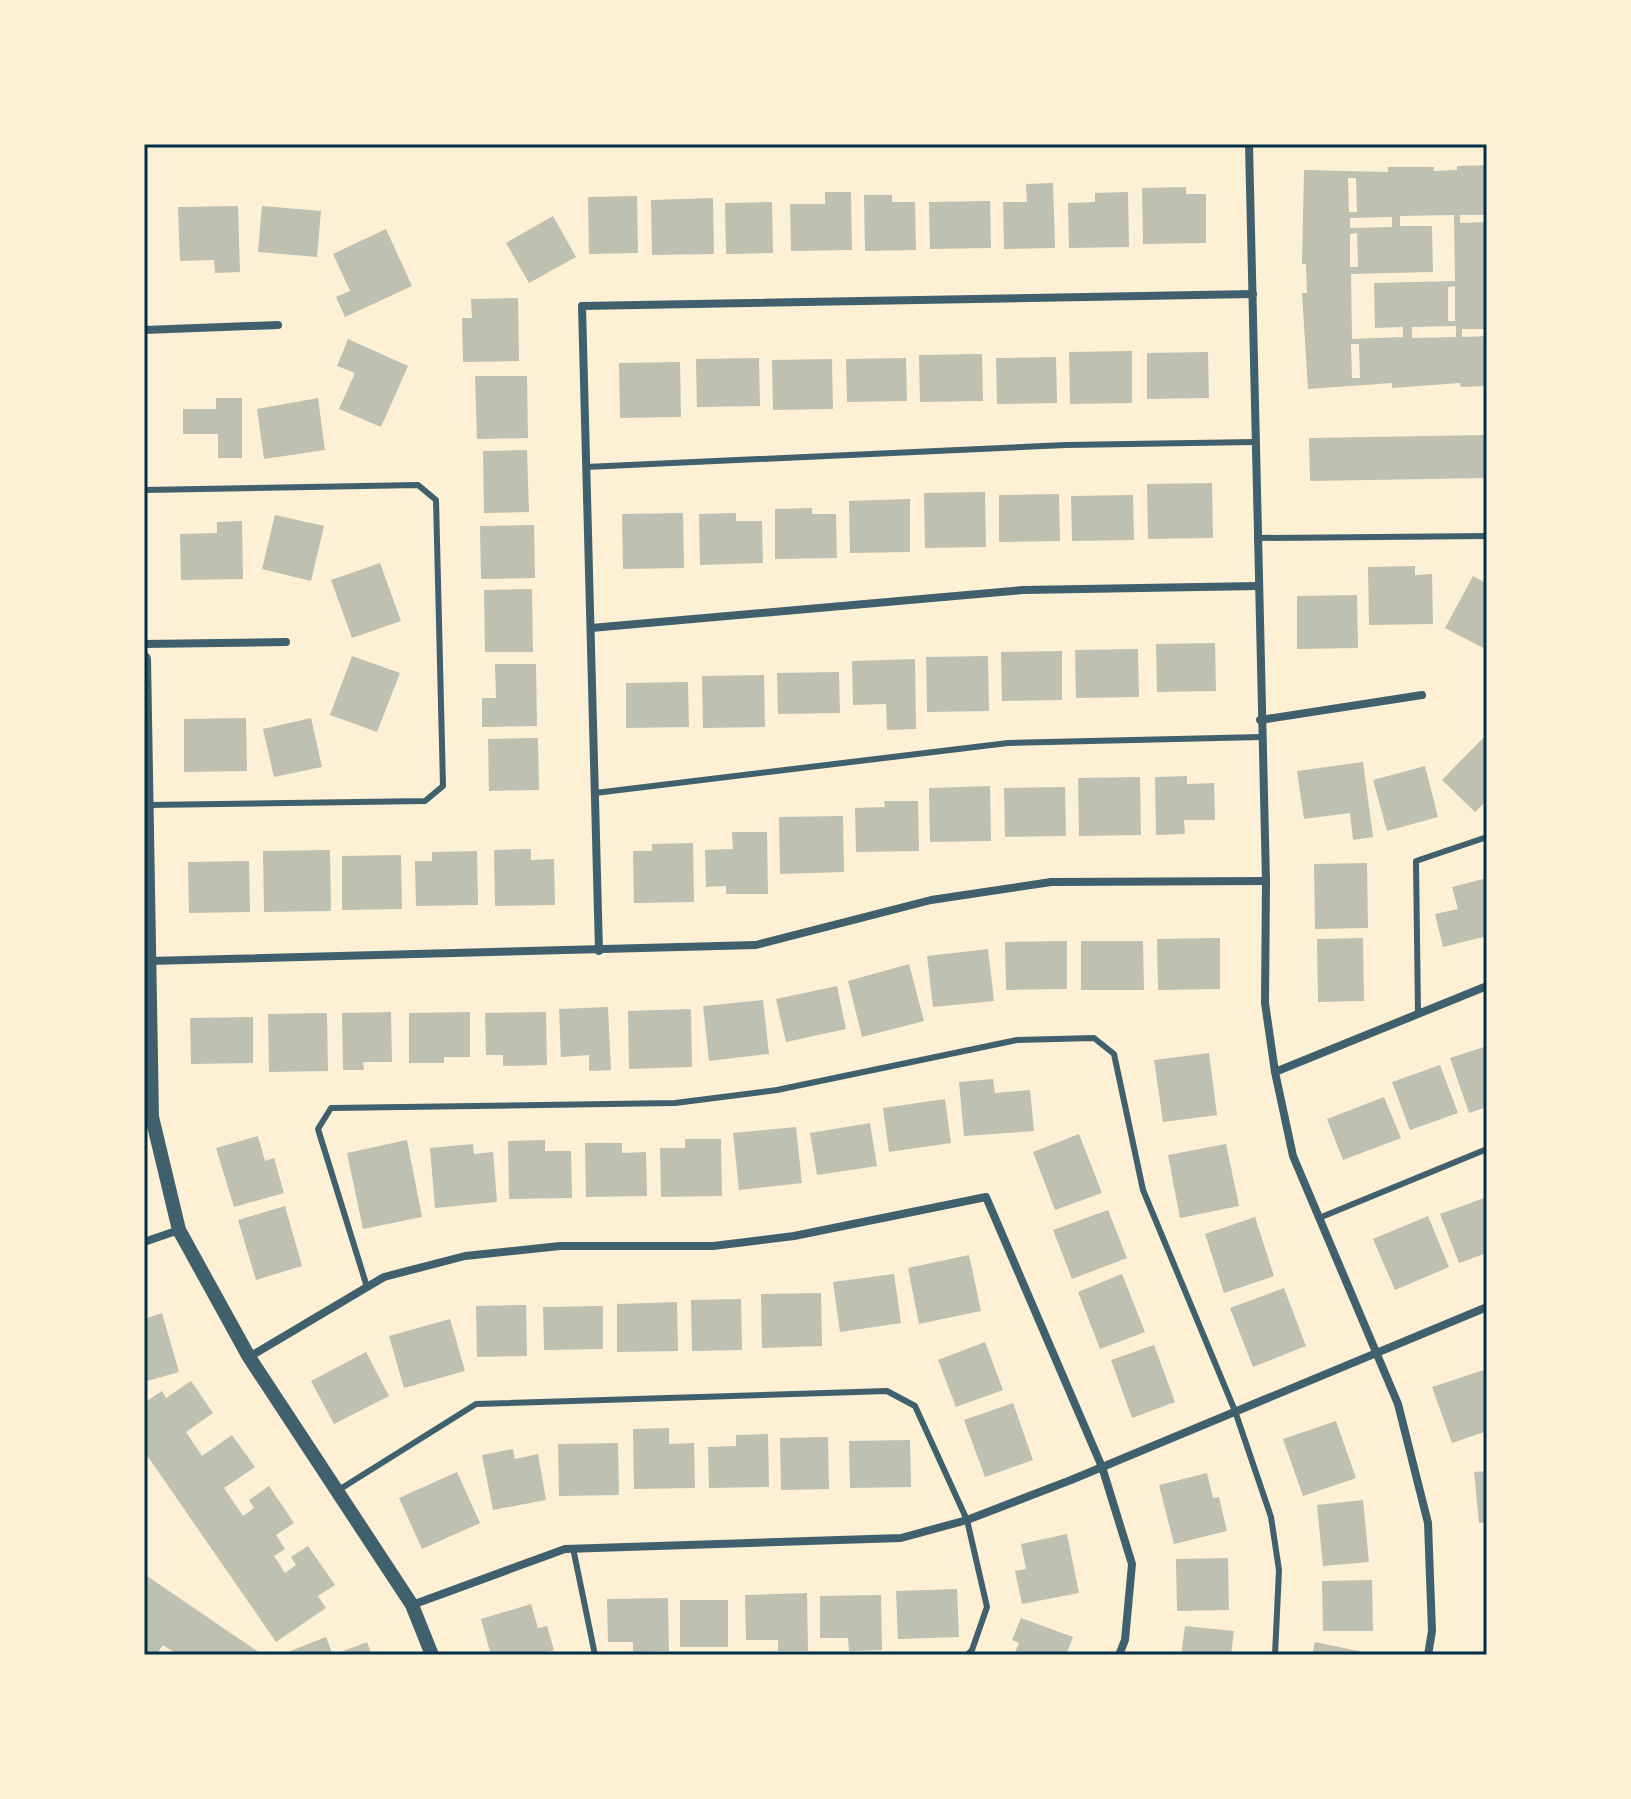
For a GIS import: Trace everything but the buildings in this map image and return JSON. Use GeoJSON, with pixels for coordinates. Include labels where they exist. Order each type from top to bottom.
{"type":"FeatureCollection","features":[{"type":"Feature","properties":{"kind":"street"},"geometry":{"type":"LineString","coordinates":[[1249,144],[1266,881],[1265,1003],[1275,1072],[1293,1156],[1398,1404],[1428,1523],[1432,1631],[1428,1655]]}},
{"type":"Feature","properties":{"kind":"street"},"geometry":{"type":"LineString","coordinates":[[599,951],[582,306],[1253,294]]}},
{"type":"Feature","properties":{"kind":"street"},"geometry":{"type":"LineString","coordinates":[[144,330],[278,325]]}},
{"type":"Feature","properties":{"kind":"street"},"geometry":{"type":"LineString","coordinates":[[591,628],[1023,590],[1258,586]]}},
{"type":"Feature","properties":{"kind":"street"},"geometry":{"type":"LineString","coordinates":[[144,644],[286,642]]}},
{"type":"Feature","properties":{"kind":"street"},"geometry":{"type":"LineString","coordinates":[[144,659],[148,1104],[179,1230],[249,1357],[412,1605],[432,1655]]}},
{"type":"Feature","properties":{"kind":"street"},"geometry":{"type":"LineString","coordinates":[[1260,720],[1422,695]]}},
{"type":"Feature","properties":{"kind":"street"},"geometry":{"type":"LineString","coordinates":[[145,962],[756,945],[931,900],[1051,882],[1266,881]]}},
{"type":"Feature","properties":{"kind":"street"},"geometry":{"type":"LineString","coordinates":[[1275,1072],[1487,986]]}},
{"type":"Feature","properties":{"kind":"street"},"geometry":{"type":"LineString","coordinates":[[249,1357],[384,1277],[465,1256],[560,1246],[713,1246],[794,1236],[986,1197],[1102,1467],[1132,1564],[1125,1640],[1119,1655]]}},
{"type":"Feature","properties":{"kind":"street"},"geometry":{"type":"LineString","coordinates":[[144,1242],[179,1230]]}},
{"type":"Feature","properties":{"kind":"street"},"geometry":{"type":"LineString","coordinates":[[412,1605],[573,1548],[901,1538],[967,1520],[1487,1307]]}},
{"type":"Feature","properties":{"kind":"lane"},"geometry":{"type":"LineString","coordinates":[[586,467],[1066,445],[1255,442]]}},
{"type":"Feature","properties":{"kind":"lane"},"geometry":{"type":"LineString","coordinates":[[144,490],[418,485],[436,500],[443,786],[425,801],[145,805]]}},
{"type":"Feature","properties":{"kind":"lane"},"geometry":{"type":"LineString","coordinates":[[1257,538],[1487,536]]}},
{"type":"Feature","properties":{"kind":"lane"},"geometry":{"type":"LineString","coordinates":[[595,793],[1008,743],[1261,737]]}},
{"type":"Feature","properties":{"kind":"lane"},"geometry":{"type":"LineString","coordinates":[[1418,1014],[1416,861],[1487,837]]}},
{"type":"Feature","properties":{"kind":"lane"},"geometry":{"type":"LineString","coordinates":[[367,1287],[318,1129],[331,1108],[675,1103],[777,1090],[1017,1040],[1094,1038],[1114,1054],[1143,1190],[1235,1411],[1271,1517],[1279,1570],[1275,1655]]}},
{"type":"Feature","properties":{"kind":"lane"},"geometry":{"type":"LineString","coordinates":[[1319,1218],[1487,1149]]}},
{"type":"Feature","properties":{"kind":"lane"},"geometry":{"type":"LineString","coordinates":[[337,1491],[476,1404],[887,1391],[915,1406],[967,1520],[987,1607],[972,1650],[967,1655]]}},
{"type":"Feature","properties":{"kind":"lane"},"geometry":{"type":"LineString","coordinates":[[573,1548],[595,1655]]}}]}
